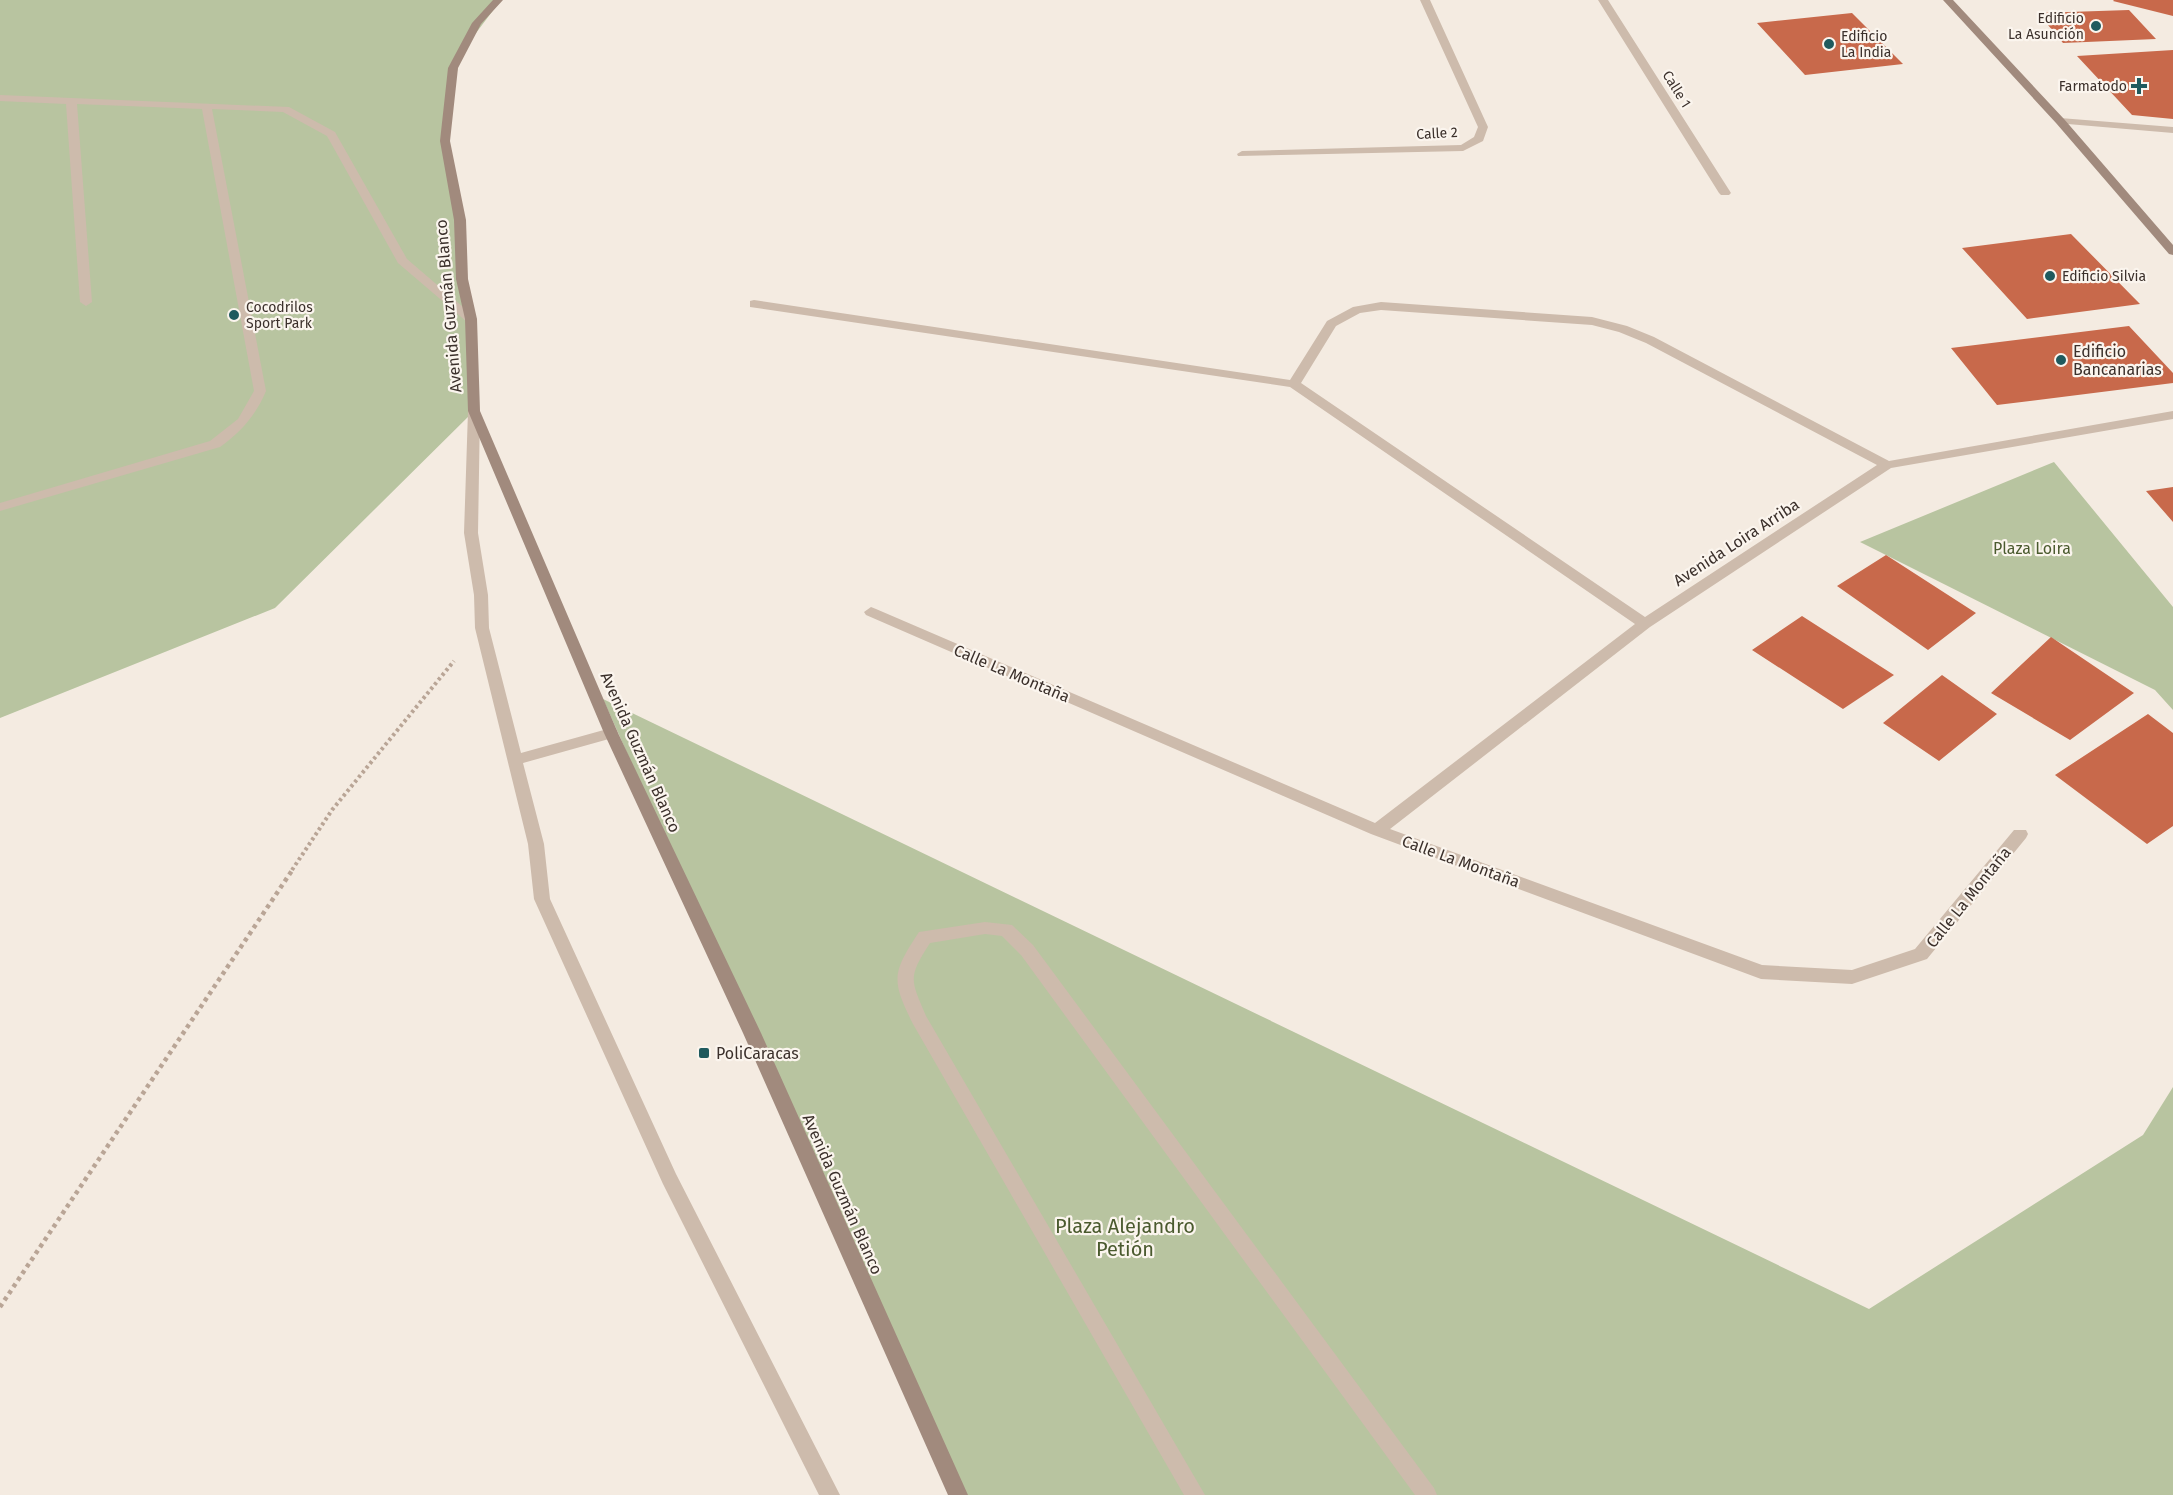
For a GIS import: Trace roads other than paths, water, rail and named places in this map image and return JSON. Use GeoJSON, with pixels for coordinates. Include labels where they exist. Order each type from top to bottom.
{"type":"FeatureCollection","features":[{"type":"Feature","properties":{"kind":"street","name":"Avenida Guzmán Blanco"},"geometry":{"type":"LineString","coordinates":[[498,0],[477,23],[453,68],[445,141],[460,220],[462,279],[471,319],[474,411],[611,733],[752,1033],[958,1495]]}},
{"type":"Feature","properties":{"kind":"street","name":"Calle 2"},"geometry":{"type":"LineString","coordinates":[[1242,154],[1463,148],[1479,139],[1483,127],[1425,0]]}},
{"type":"Feature","properties":{"kind":"street","name":"Calle 1"},"geometry":{"type":"LineString","coordinates":[[1604,0],[1725,193]]}},
{"type":"Feature","properties":{"kind":"street"},"geometry":{"type":"LineString","coordinates":[[1948,0],[2060,121],[2173,252]]}},
{"type":"Feature","properties":{"kind":"street"},"geometry":{"type":"LineString","coordinates":[[0,98],[285,108],[331,134],[402,261],[471,319]]}},
{"type":"Feature","properties":{"kind":"street"},"geometry":{"type":"LineString","coordinates":[[71,100],[86,302]]}},
{"type":"Feature","properties":{"kind":"street"},"geometry":{"type":"LineString","coordinates":[[0,507],[214,444],[232,434],[254,407],[260,391],[206,105]]}},
{"type":"Feature","properties":{"kind":"street"},"geometry":{"type":"LineString","coordinates":[[2060,121],[2173,130]]}},
{"type":"Feature","properties":{"kind":"street"},"geometry":{"type":"LineString","coordinates":[[754,304],[1294,384],[1644,624]]}},
{"type":"Feature","properties":{"kind":"street"},"geometry":{"type":"LineString","coordinates":[[1294,384],[1330,324],[1357,310],[1381,306],[1592,321],[1623,329],[1650,340],[1887,465]]}},
{"type":"Feature","properties":{"kind":"street"},"geometry":{"type":"LineString","coordinates":[[474,411],[471,533],[481,595],[482,628],[536,844],[542,899],[669,1178],[830,1495]]}},
{"type":"Feature","properties":{"kind":"street","name":"Avenida Loira Arriba"},"geometry":{"type":"LineString","coordinates":[[1377,830],[1644,624],[1887,465],[2173,415]]}},
{"type":"Feature","properties":{"kind":"street","name":"Calle La Montaña"},"geometry":{"type":"LineString","coordinates":[[871,612],[1377,830],[1761,972],[1852,977],[1921,954],[2020,834]]}},
{"type":"Feature","properties":{"kind":"street"},"geometry":{"type":"LineString","coordinates":[[514,760],[611,733]]}},
{"type":"Feature","properties":{"kind":"street"},"geometry":{"type":"LineString","coordinates":[[1195,1495],[919,1019],[904,983],[910,960],[925,937],[985,928],[1006,930],[1027,950],[1427,1495]]}},
{"type":"Feature","properties":{"kind":"place","name":"Edificio La Asunción"},"geometry":{"type":"Point","coordinates":[2096,26]}},
{"type":"Feature","properties":{"kind":"place","name":"Edificio La India"},"geometry":{"type":"Point","coordinates":[1829,44]}},
{"type":"Feature","properties":{"kind":"place","name":"Farmatodo"},"geometry":{"type":"Point","coordinates":[2139,86]}},
{"type":"Feature","properties":{"kind":"place","name":"Edificio Silvia"},"geometry":{"type":"Point","coordinates":[2050,276]}},
{"type":"Feature","properties":{"kind":"place","name":"Cocodrilos Sport Park"},"geometry":{"type":"Point","coordinates":[234,315]}},
{"type":"Feature","properties":{"kind":"place","name":"Edificio Bancanarias"},"geometry":{"type":"Point","coordinates":[2061,360]}},
{"type":"Feature","properties":{"kind":"place","name":"PoliCaracas"},"geometry":{"type":"Point","coordinates":[704,1053]}},
{"type":"Feature","properties":{"kind":"park label","name":"Plaza Loira"},"geometry":{"type":"Point","coordinates":[2032,548]}},
{"type":"Feature","properties":{"kind":"park label","name":"Plaza Alejandro Petión"},"geometry":{"type":"Point","coordinates":[1125,1238]}}]}
